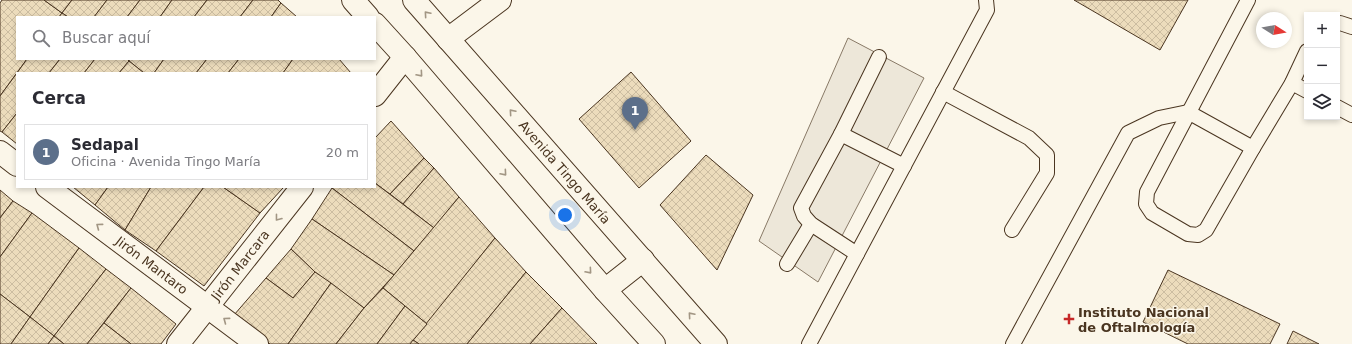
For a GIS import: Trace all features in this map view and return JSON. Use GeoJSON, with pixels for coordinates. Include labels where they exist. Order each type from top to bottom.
{"type":"FeatureCollection","features":[{"type":"Feature","properties":{"kind":"main road"},"geometry":{"type":"LineString","coordinates":[[353,0],[367,16]]}},
{"type":"Feature","properties":{"kind":"main road","name":"Avenida Tingo María"},"geometry":{"type":"LineString","coordinates":[[414,0],[716,344]]}},
{"type":"Feature","properties":{"kind":"main road"},"geometry":{"type":"LineString","coordinates":[[448,39],[500,0]]}},
{"type":"Feature","properties":{"kind":"main road"},"geometry":{"type":"LineString","coordinates":[[376,25],[605,290],[654,344]]}},
{"type":"Feature","properties":{"kind":"main road"},"geometry":{"type":"LineString","coordinates":[[376,94],[405,57]]}},
{"type":"Feature","properties":{"kind":"main road"},"geometry":{"type":"LineString","coordinates":[[0,152],[16,164]]}},
{"type":"Feature","properties":{"kind":"main road","name":"Jirón Mantaro"},"geometry":{"type":"LineString","coordinates":[[48,188],[257,344]]}},
{"type":"Feature","properties":{"kind":"main road","name":"Jirón Marcara"},"geometry":{"type":"LineString","coordinates":[[178,344],[301,188]]}},
{"type":"Feature","properties":{"kind":"main road"},"geometry":{"type":"LineString","coordinates":[[605,290],[643,260]]}},
{"type":"Feature","properties":{"kind":"lane"},"geometry":{"type":"LineString","coordinates":[[809,344],[987,10],[986,0]]}},
{"type":"Feature","properties":{"kind":"lane"},"geometry":{"type":"LineString","coordinates":[[1248,0],[1147,192],[1146,204],[1152,213],[1188,234],[1198,235],[1206,230],[1292,83],[1304,58]]}},
{"type":"Feature","properties":{"kind":"lane"},"geometry":{"type":"LineString","coordinates":[[1340,23],[1352,27]]}},
{"type":"Feature","properties":{"kind":"lane"},"geometry":{"type":"LineString","coordinates":[[857,254],[811,224],[804,216],[801,208],[841,134],[879,57]]}},
{"type":"Feature","properties":{"kind":"lane"},"geometry":{"type":"LineString","coordinates":[[1292,83],[1304,89]]}},
{"type":"Feature","properties":{"kind":"lane"},"geometry":{"type":"LineString","coordinates":[[943,92],[1029,138],[1046,155],[1047,173],[1012,230]]}},
{"type":"Feature","properties":{"kind":"lane"},"geometry":{"type":"LineString","coordinates":[[1340,109],[1352,115]]}},
{"type":"Feature","properties":{"kind":"lane"},"geometry":{"type":"LineString","coordinates":[[1013,344],[1128,133],[1158,118],[1188,112],[1253,148]]}},
{"type":"Feature","properties":{"kind":"lane"},"geometry":{"type":"LineString","coordinates":[[841,134],[904,166]]}},
{"type":"Feature","properties":{"kind":"lane"},"geometry":{"type":"LineString","coordinates":[[786,264],[811,224]]}},
{"type":"Feature","properties":{"kind":"shaded area"},"geometry":{"type":"Polygon","coordinates":[[[848,38],[924,78],[818,282],[759,241],[848,38]]]}},
{"type":"Feature","properties":{"kind":"building"},"geometry":{"type":"Polygon","coordinates":[[[2,0],[44,0],[62,13],[60,16],[16,16],[16,60],[26,60],[16,72],[0,96],[0,3],[2,0]]]}},
{"type":"Feature","properties":{"kind":"building"},"geometry":{"type":"Polygon","coordinates":[[[44,0],[72,0],[62,13],[44,0]]]}},
{"type":"Feature","properties":{"kind":"building"},"geometry":{"type":"Polygon","coordinates":[[[72,0],[107,0],[95,16],[66,16],[62,13],[72,0]]]}},
{"type":"Feature","properties":{"kind":"building"},"geometry":{"type":"Polygon","coordinates":[[[107,0],[140,0],[128,16],[95,16],[107,0]]]}},
{"type":"Feature","properties":{"kind":"building"},"geometry":{"type":"Polygon","coordinates":[[[140,0],[172,0],[161,16],[128,16],[140,0]]]}},
{"type":"Feature","properties":{"kind":"building"},"geometry":{"type":"Polygon","coordinates":[[[172,0],[207,0],[195,16],[161,16],[172,0]]]}},
{"type":"Feature","properties":{"kind":"building"},"geometry":{"type":"Polygon","coordinates":[[[207,0],[253,0],[241,16],[195,16],[207,0]]]}},
{"type":"Feature","properties":{"kind":"building"},"geometry":{"type":"Polygon","coordinates":[[[253,0],[278,0],[281,3],[272,16],[241,16],[253,0]]]}},
{"type":"Feature","properties":{"kind":"building"},"geometry":{"type":"Polygon","coordinates":[[[1074,0],[1188,0],[1160,50],[1074,0]]]}},
{"type":"Feature","properties":{"kind":"building"},"geometry":{"type":"Polygon","coordinates":[[[281,3],[296,16],[272,16],[281,3]]]}},
{"type":"Feature","properties":{"kind":"building"},"geometry":{"type":"Polygon","coordinates":[[[62,13],[66,16],[60,16],[62,13]]]}},
{"type":"Feature","properties":{"kind":"building"},"geometry":{"type":"Polygon","coordinates":[[[26,60],[59,60],[50,72],[18,72],[26,60]]]}},
{"type":"Feature","properties":{"kind":"building"},"geometry":{"type":"Polygon","coordinates":[[[59,60],[94,60],[85,72],[50,72],[59,60]]]}},
{"type":"Feature","properties":{"kind":"building"},"geometry":{"type":"Polygon","coordinates":[[[94,60],[129,61],[120,72],[85,72],[94,60]]]}},
{"type":"Feature","properties":{"kind":"building"},"geometry":{"type":"Polygon","coordinates":[[[163,60],[155,72],[143,72],[129,61],[163,60]]]}},
{"type":"Feature","properties":{"kind":"building"},"geometry":{"type":"Polygon","coordinates":[[[163,60],[206,60],[197,72],[155,72],[163,60]]]}},
{"type":"Feature","properties":{"kind":"building"},"geometry":{"type":"Polygon","coordinates":[[[206,60],[238,60],[229,72],[197,72],[206,60]]]}},
{"type":"Feature","properties":{"kind":"building"},"geometry":{"type":"Polygon","coordinates":[[[238,60],[292,60],[284,72],[229,72],[238,60]]]}},
{"type":"Feature","properties":{"kind":"building"},"geometry":{"type":"Polygon","coordinates":[[[292,60],[340,60],[350,72],[284,72],[292,60]]]}},
{"type":"Feature","properties":{"kind":"building"},"geometry":{"type":"Polygon","coordinates":[[[129,61],[143,72],[120,72],[129,61]]]}},
{"type":"Feature","properties":{"kind":"building"},"geometry":{"type":"Polygon","coordinates":[[[631,72],[691,141],[639,188],[579,119],[631,72]]]}},
{"type":"Feature","properties":{"kind":"building"},"geometry":{"type":"Polygon","coordinates":[[[16,74],[16,114],[2,132],[0,131],[0,96],[16,74]]]}},
{"type":"Feature","properties":{"kind":"building"},"geometry":{"type":"Polygon","coordinates":[[[16,114],[16,143],[2,132],[16,114]]]}},
{"type":"Feature","properties":{"kind":"building"},"geometry":{"type":"Polygon","coordinates":[[[391,121],[424,158],[390,194],[376,184],[376,137],[391,121]]]}},
{"type":"Feature","properties":{"kind":"building"},"geometry":{"type":"Polygon","coordinates":[[[706,155],[753,195],[717,270],[660,205],[706,155]]]}},
{"type":"Feature","properties":{"kind":"building"},"geometry":{"type":"Polygon","coordinates":[[[424,158],[434,168],[403,204],[390,194],[424,158]]]}},
{"type":"Feature","properties":{"kind":"building"},"geometry":{"type":"Polygon","coordinates":[[[434,168],[459,197],[434,228],[403,204],[434,168]]]}},
{"type":"Feature","properties":{"kind":"building"},"geometry":{"type":"Polygon","coordinates":[[[376,184],[434,228],[414,251],[332,188],[376,188],[376,184]]]}},
{"type":"Feature","properties":{"kind":"building"},"geometry":{"type":"Polygon","coordinates":[[[74,188],[107,188],[95,205],[74,188]]]}},
{"type":"Feature","properties":{"kind":"building"},"geometry":{"type":"Polygon","coordinates":[[[107,188],[150,188],[125,230],[95,205],[107,188]]]}},
{"type":"Feature","properties":{"kind":"building"},"geometry":{"type":"Polygon","coordinates":[[[150,188],[203,188],[156,251],[125,230],[150,188]]]}},
{"type":"Feature","properties":{"kind":"building"},"geometry":{"type":"Polygon","coordinates":[[[203,188],[224,188],[260,213],[204,286],[156,251],[203,188]]]}},
{"type":"Feature","properties":{"kind":"building"},"geometry":{"type":"Polygon","coordinates":[[[224,188],[283,188],[260,213],[224,188]]]}},
{"type":"Feature","properties":{"kind":"building"},"geometry":{"type":"Polygon","coordinates":[[[332,188],[414,251],[394,275],[312,219],[332,188]]]}},
{"type":"Feature","properties":{"kind":"building"},"geometry":{"type":"Polygon","coordinates":[[[0,190],[13,201],[0,218],[0,190]]]}},
{"type":"Feature","properties":{"kind":"building"},"geometry":{"type":"Polygon","coordinates":[[[459,197],[495,238],[427,324],[383,288],[459,197]]]}},
{"type":"Feature","properties":{"kind":"building"},"geometry":{"type":"Polygon","coordinates":[[[13,201],[32,213],[0,257],[0,218],[13,201]]]}},
{"type":"Feature","properties":{"kind":"building"},"geometry":{"type":"Polygon","coordinates":[[[32,213],[79,248],[30,317],[0,294],[0,257],[32,213]]]}},
{"type":"Feature","properties":{"kind":"building"},"geometry":{"type":"Polygon","coordinates":[[[312,219],[394,275],[364,308],[315,272],[291,249],[312,219]]]}},
{"type":"Feature","properties":{"kind":"building"},"geometry":{"type":"Polygon","coordinates":[[[495,238],[526,272],[467,344],[419,344],[413,340],[495,238]]]}},
{"type":"Feature","properties":{"kind":"building"},"geometry":{"type":"Polygon","coordinates":[[[79,248],[106,269],[54,336],[30,317],[79,248]]]}},
{"type":"Feature","properties":{"kind":"building"},"geometry":{"type":"Polygon","coordinates":[[[291,249],[315,272],[293,298],[266,278],[291,249]]]}},
{"type":"Feature","properties":{"kind":"building"},"geometry":{"type":"Polygon","coordinates":[[[106,269],[131,288],[87,344],[64,344],[54,336],[106,269]]]}},
{"type":"Feature","properties":{"kind":"building"},"geometry":{"type":"Polygon","coordinates":[[[1168,270],[1280,324],[1270,344],[1188,344],[1143,322],[1168,270]]]}},
{"type":"Feature","properties":{"kind":"building"},"geometry":{"type":"Polygon","coordinates":[[[315,272],[331,283],[288,344],[270,344],[234,315],[266,278],[293,298],[315,272]]]}},
{"type":"Feature","properties":{"kind":"building"},"geometry":{"type":"Polygon","coordinates":[[[526,272],[562,308],[530,344],[467,344],[526,272]]]}},
{"type":"Feature","properties":{"kind":"building"},"geometry":{"type":"Polygon","coordinates":[[[331,283],[364,308],[336,344],[288,344],[331,283]]]}},
{"type":"Feature","properties":{"kind":"building"},"geometry":{"type":"Polygon","coordinates":[[[131,288],[176,324],[161,344],[131,344],[104,323],[131,288]]]}},
{"type":"Feature","properties":{"kind":"building"},"geometry":{"type":"Polygon","coordinates":[[[383,288],[405,306],[377,344],[336,344],[364,308],[383,288]]]}},
{"type":"Feature","properties":{"kind":"building"},"geometry":{"type":"Polygon","coordinates":[[[0,294],[30,317],[11,344],[0,344],[0,294]]]}},
{"type":"Feature","properties":{"kind":"building"},"geometry":{"type":"Polygon","coordinates":[[[405,306],[427,324],[410,344],[377,344],[405,306]]]}},
{"type":"Feature","properties":{"kind":"building"},"geometry":{"type":"Polygon","coordinates":[[[562,308],[597,344],[530,344],[562,308]]]}},
{"type":"Feature","properties":{"kind":"building"},"geometry":{"type":"Polygon","coordinates":[[[30,317],[54,336],[48,344],[11,344],[30,317]]]}},
{"type":"Feature","properties":{"kind":"building"},"geometry":{"type":"Polygon","coordinates":[[[104,323],[131,344],[87,344],[104,323]]]}},
{"type":"Feature","properties":{"kind":"building"},"geometry":{"type":"Polygon","coordinates":[[[1293,331],[1319,344],[1287,344],[1293,331]]]}},
{"type":"Feature","properties":{"kind":"building"},"geometry":{"type":"Polygon","coordinates":[[[54,336],[64,344],[48,344],[54,336]]]}},
{"type":"Feature","properties":{"kind":"building"},"geometry":{"type":"Polygon","coordinates":[[[413,340],[419,344],[410,344],[413,340]]]}},
{"type":"Feature","properties":{"kind":"place","name":"Sedapal"},"geometry":{"type":"Point","coordinates":[635,130]}},
{"type":"Feature","properties":{"kind":"place","name":"Instituto Nacional de Oftalmología"},"geometry":{"type":"Point","coordinates":[1069,319]}}]}
